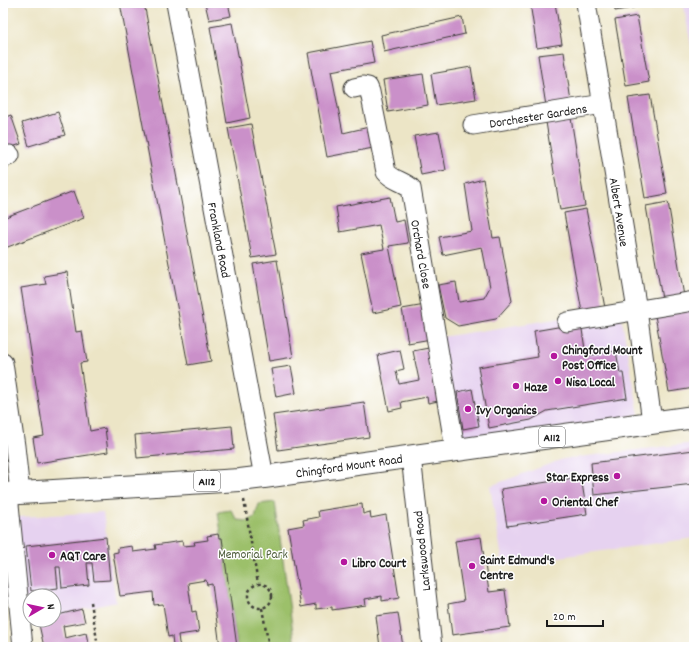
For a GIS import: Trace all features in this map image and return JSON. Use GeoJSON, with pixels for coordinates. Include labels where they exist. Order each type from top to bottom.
{"type":"FeatureCollection","features":[{"type":"Feature","properties":{"kind":"main road","name":"Chingford Mount Road"},"geometry":{"type":"LineString","coordinates":[[10,494],[68,489],[240,480],[694,417]]}},
{"type":"Feature","properties":{"kind":"street","name":"Frankland Road"},"geometry":{"type":"LineString","coordinates":[[176,3],[264,477]]}},
{"type":"Feature","properties":{"kind":"street","name":"Albert Avenue"},"geometry":{"type":"LineString","coordinates":[[586,3],[637,310],[652,422]]}},
{"type":"Feature","properties":{"kind":"street","name":"Orchard Close"},"geometry":{"type":"LineString","coordinates":[[354,88],[363,86],[368,87],[370,92],[386,172],[390,177],[406,183],[411,188],[455,449]]}},
{"type":"Feature","properties":{"kind":"street","name":"Dorchester Gardens"},"geometry":{"type":"LineString","coordinates":[[473,125],[603,104]]}},
{"type":"Feature","properties":{"kind":"street"},"geometry":{"type":"LineString","coordinates":[[567,322],[694,301]]}},
{"type":"Feature","properties":{"kind":"street"},"geometry":{"type":"LineString","coordinates":[[3,363],[14,439],[10,494],[23,647]]}},
{"type":"Feature","properties":{"kind":"street","name":"Larkswood Road"},"geometry":{"type":"LineString","coordinates":[[411,456],[432,647]]}},
{"type":"Feature","properties":{"kind":"path"},"geometry":{"type":"LineString","coordinates":[[240,480],[258,584]]}},
{"type":"Feature","properties":{"kind":"path"},"geometry":{"type":"LineString","coordinates":[[258,584],[263,584],[269,587],[273,594],[270,604],[262,608],[257,608],[252,605],[248,598],[249,590],[258,584]]}},
{"type":"Feature","properties":{"kind":"path"},"geometry":{"type":"LineString","coordinates":[[91,602],[98,647]]}},
{"type":"Feature","properties":{"kind":"path"},"geometry":{"type":"LineString","coordinates":[[262,608],[269,647]]}},
{"type":"Feature","properties":{"kind":"shaded area"},"geometry":{"type":"Polygon","coordinates":[[[683,3],[694,3],[694,61],[683,3]]]}},
{"type":"Feature","properties":{"kind":"shaded area"},"geometry":{"type":"Polygon","coordinates":[[[620,309],[639,415],[459,446],[441,337],[620,309]]]}},
{"type":"Feature","properties":{"kind":"shaded area"},"geometry":{"type":"Polygon","coordinates":[[[694,443],[694,538],[503,565],[490,486],[563,459],[694,443]]]}},
{"type":"Feature","properties":{"kind":"shaded area"},"geometry":{"type":"Polygon","coordinates":[[[103,512],[116,602],[62,614],[62,588],[22,588],[22,616],[12,598],[3,600],[3,518],[103,512]]]}},
{"type":"Feature","properties":{"kind":"green space","name":"Memorial Park"},"geometry":{"type":"Polygon","coordinates":[[[275,502],[295,647],[237,647],[218,512],[231,510],[237,520],[248,521],[255,517],[259,504],[275,502]]]}},
{"type":"Feature","properties":{"kind":"building"},"geometry":{"type":"Polygon","coordinates":[[[120,3],[144,3],[211,361],[188,365],[120,3]]]}},
{"type":"Feature","properties":{"kind":"building"},"geometry":{"type":"Polygon","coordinates":[[[205,3],[228,3],[231,16],[209,20],[205,3]]]}},
{"type":"Feature","properties":{"kind":"building"},"geometry":{"type":"Polygon","coordinates":[[[530,3],[555,3],[562,44],[537,48],[530,3]]]}},
{"type":"Feature","properties":{"kind":"building"},"geometry":{"type":"Polygon","coordinates":[[[614,3],[637,3],[638,7],[615,11],[614,3]]]}},
{"type":"Feature","properties":{"kind":"building"},"geometry":{"type":"Polygon","coordinates":[[[637,16],[649,82],[626,86],[615,20],[637,16]]]}},
{"type":"Feature","properties":{"kind":"building"},"geometry":{"type":"Polygon","coordinates":[[[462,17],[465,34],[384,52],[381,35],[462,17]]]}},
{"type":"Feature","properties":{"kind":"building"},"geometry":{"type":"Polygon","coordinates":[[[232,23],[250,118],[227,123],[210,27],[232,23]]]}},
{"type":"Feature","properties":{"kind":"building"},"geometry":{"type":"Polygon","coordinates":[[[370,41],[374,63],[331,71],[343,133],[369,127],[373,148],[327,157],[308,53],[370,41]]]}},
{"type":"Feature","properties":{"kind":"building"},"geometry":{"type":"Polygon","coordinates":[[[564,52],[571,102],[546,106],[538,55],[564,52]]]}},
{"type":"Feature","properties":{"kind":"building"},"geometry":{"type":"Polygon","coordinates":[[[471,67],[476,99],[436,105],[431,74],[471,67]]]}},
{"type":"Feature","properties":{"kind":"building"},"geometry":{"type":"Polygon","coordinates":[[[423,74],[428,105],[388,112],[383,80],[423,74]]]}},
{"type":"Feature","properties":{"kind":"building"},"geometry":{"type":"Polygon","coordinates":[[[650,95],[667,194],[645,198],[628,98],[650,95]]]}},
{"type":"Feature","properties":{"kind":"building"},"geometry":{"type":"Polygon","coordinates":[[[58,112],[65,135],[29,146],[22,123],[58,112]]]}},
{"type":"Feature","properties":{"kind":"building"},"geometry":{"type":"Polygon","coordinates":[[[11,115],[21,144],[3,150],[3,118],[11,115]]]}},
{"type":"Feature","properties":{"kind":"building"},"geometry":{"type":"Polygon","coordinates":[[[571,118],[585,206],[560,210],[546,122],[571,118]]]}},
{"type":"Feature","properties":{"kind":"building"},"geometry":{"type":"Polygon","coordinates":[[[251,124],[276,254],[252,258],[228,128],[251,124]]]}},
{"type":"Feature","properties":{"kind":"building"},"geometry":{"type":"Polygon","coordinates":[[[439,132],[446,170],[421,175],[414,136],[439,132]]]}},
{"type":"Feature","properties":{"kind":"building"},"geometry":{"type":"Polygon","coordinates":[[[483,179],[493,238],[500,237],[512,301],[496,319],[458,326],[445,318],[438,285],[456,282],[459,302],[484,298],[490,287],[482,247],[443,255],[439,237],[472,231],[465,184],[483,179]]]}},
{"type":"Feature","properties":{"kind":"building"},"geometry":{"type":"Polygon","coordinates":[[[74,191],[84,218],[5,248],[3,243],[3,218],[74,191]]]}},
{"type":"Feature","properties":{"kind":"building"},"geometry":{"type":"Polygon","coordinates":[[[390,197],[395,222],[404,220],[408,243],[389,246],[401,307],[373,313],[361,253],[384,249],[379,225],[340,232],[336,207],[390,197]]]}},
{"type":"Feature","properties":{"kind":"building"},"geometry":{"type":"Polygon","coordinates":[[[668,202],[685,302],[663,305],[646,206],[668,202]]]}},
{"type":"Feature","properties":{"kind":"building"},"geometry":{"type":"Polygon","coordinates":[[[586,209],[605,308],[582,312],[564,213],[586,209]]]}},
{"type":"Feature","properties":{"kind":"building"},"geometry":{"type":"Polygon","coordinates":[[[277,260],[293,357],[269,361],[253,264],[277,260]]]}},
{"type":"Feature","properties":{"kind":"building"},"geometry":{"type":"Polygon","coordinates":[[[67,272],[76,332],[82,331],[87,362],[80,363],[90,431],[105,428],[108,452],[37,463],[33,438],[44,436],[21,288],[46,284],[44,276],[67,272]]]}},
{"type":"Feature","properties":{"kind":"building"},"geometry":{"type":"Polygon","coordinates":[[[691,303],[694,319],[694,388],[669,392],[654,310],[691,303]]]}},
{"type":"Feature","properties":{"kind":"building"},"geometry":{"type":"Polygon","coordinates":[[[425,305],[431,339],[408,343],[402,309],[425,305]]]}},
{"type":"Feature","properties":{"kind":"building"},"geometry":{"type":"Polygon","coordinates":[[[581,323],[586,356],[616,351],[620,373],[623,373],[627,398],[547,411],[531,420],[489,428],[478,367],[538,357],[534,331],[581,323]]]}},
{"type":"Feature","properties":{"kind":"building"},"geometry":{"type":"Polygon","coordinates":[[[434,347],[444,400],[428,403],[427,397],[401,402],[402,408],[389,411],[378,355],[400,350],[404,369],[396,371],[399,384],[419,380],[413,351],[434,347]]]}},
{"type":"Feature","properties":{"kind":"building"},"geometry":{"type":"Polygon","coordinates":[[[291,366],[296,393],[276,397],[271,369],[291,366]]]}},
{"type":"Feature","properties":{"kind":"building","name":"Ivy Organics"},"geometry":{"type":"Polygon","coordinates":[[[472,389],[479,426],[463,429],[457,392],[472,389]]]}},
{"type":"Feature","properties":{"kind":"building"},"geometry":{"type":"Polygon","coordinates":[[[364,402],[369,437],[278,450],[273,415],[364,402]]]}},
{"type":"Feature","properties":{"kind":"building"},"geometry":{"type":"Polygon","coordinates":[[[232,426],[234,449],[137,458],[135,435],[232,426]]]}},
{"type":"Feature","properties":{"kind":"building"},"geometry":{"type":"Polygon","coordinates":[[[694,450],[694,484],[594,495],[591,463],[694,450]]]}},
{"type":"Feature","properties":{"kind":"building"},"geometry":{"type":"Polygon","coordinates":[[[581,477],[587,514],[507,526],[501,489],[581,477]]]}},
{"type":"Feature","properties":{"kind":"building","name":"Libro Court"},"geometry":{"type":"Polygon","coordinates":[[[362,504],[363,514],[370,512],[371,518],[386,515],[399,598],[382,601],[382,596],[365,599],[366,605],[332,610],[332,607],[316,609],[316,604],[301,607],[288,528],[304,525],[303,520],[319,517],[318,511],[362,504]]]}},
{"type":"Feature","properties":{"kind":"building"},"geometry":{"type":"Polygon","coordinates":[[[218,534],[219,538],[222,538],[237,647],[220,647],[212,584],[207,585],[206,580],[188,583],[192,612],[196,611],[199,632],[178,635],[181,647],[171,647],[173,645],[172,636],[168,637],[163,604],[154,605],[153,592],[120,596],[113,553],[118,552],[118,548],[132,546],[133,552],[156,549],[155,545],[182,541],[183,546],[195,545],[194,542],[208,540],[207,536],[218,534]]]}},
{"type":"Feature","properties":{"kind":"building"},"geometry":{"type":"Polygon","coordinates":[[[106,537],[110,580],[94,581],[92,563],[87,563],[89,585],[62,588],[60,567],[56,567],[58,588],[31,588],[26,546],[106,537]]]}},
{"type":"Feature","properties":{"kind":"building","name":"Saint Edmund's Centre"},"geometry":{"type":"Polygon","coordinates":[[[481,537],[489,592],[505,590],[510,627],[452,635],[448,604],[464,601],[455,541],[481,537]]]}},
{"type":"Feature","properties":{"kind":"building"},"geometry":{"type":"Polygon","coordinates":[[[82,609],[85,622],[63,626],[65,638],[86,633],[89,647],[44,647],[40,628],[62,628],[62,614],[82,609]]]}},
{"type":"Feature","properties":{"kind":"building"},"geometry":{"type":"Polygon","coordinates":[[[398,613],[403,647],[380,647],[376,616],[398,613]]]}},
{"type":"Feature","properties":{"kind":"place","name":"Chingford Mount Post Office"},"geometry":{"type":"Point","coordinates":[554,356]}},
{"type":"Feature","properties":{"kind":"place","name":"Nisa Local"},"geometry":{"type":"Point","coordinates":[558,381]}},
{"type":"Feature","properties":{"kind":"place","name":"Haze"},"geometry":{"type":"Point","coordinates":[516,386]}},
{"type":"Feature","properties":{"kind":"place","name":"Ivy Organics"},"geometry":{"type":"Point","coordinates":[468,409]}},
{"type":"Feature","properties":{"kind":"place","name":"Star Express"},"geometry":{"type":"Point","coordinates":[617,476]}},
{"type":"Feature","properties":{"kind":"place","name":"Oriental Chef"},"geometry":{"type":"Point","coordinates":[544,501]}},
{"type":"Feature","properties":{"kind":"place","name":"AQT Care"},"geometry":{"type":"Point","coordinates":[52,555]}},
{"type":"Feature","properties":{"kind":"place","name":"Libro Court"},"geometry":{"type":"Point","coordinates":[344,562]}},
{"type":"Feature","properties":{"kind":"place","name":"Saint Edmund's Centre"},"geometry":{"type":"Point","coordinates":[472,566]}}]}
